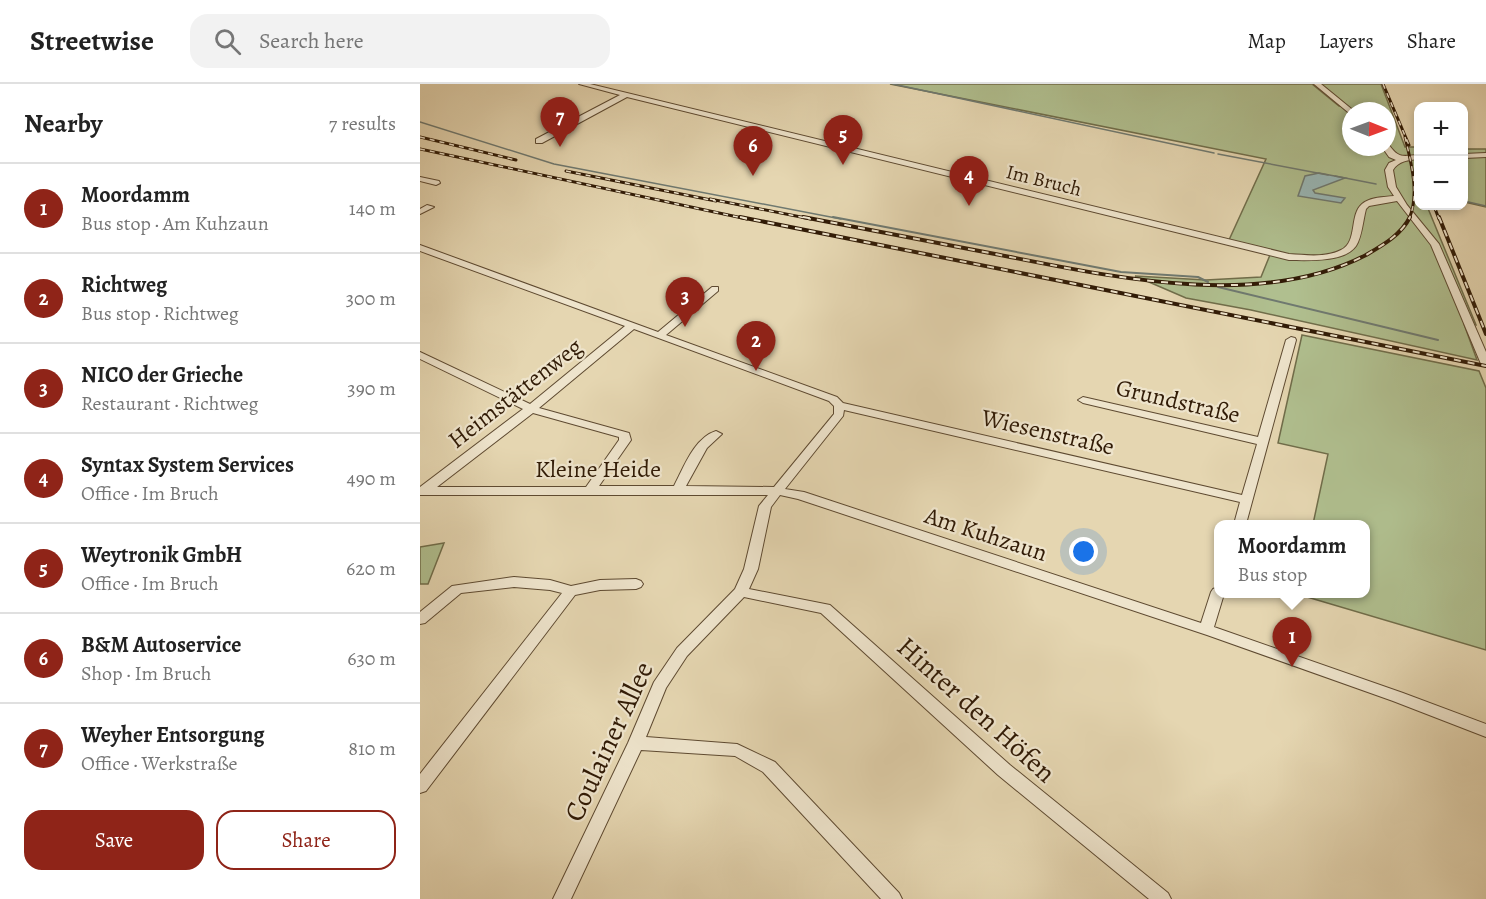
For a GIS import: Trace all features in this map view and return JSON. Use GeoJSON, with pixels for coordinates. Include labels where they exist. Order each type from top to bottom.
{"type":"FeatureCollection","features":[{"type":"Feature","properties":{"kind":"street","name":"Im Bruch"},"geometry":{"type":"LineString","coordinates":[[582,84],[1289,257],[1318,258],[1345,252],[1353,244],[1362,209],[1366,204],[1398,198]]}},
{"type":"Feature","properties":{"kind":"street"},"geometry":{"type":"LineString","coordinates":[[1317,84],[1342,105]]}},
{"type":"Feature","properties":{"kind":"street"},"geometry":{"type":"LineString","coordinates":[[539,141],[626,95]]}},
{"type":"Feature","properties":{"kind":"street"},"geometry":{"type":"LineString","coordinates":[[1468,156],[1486,155]]}},
{"type":"Feature","properties":{"kind":"street"},"geometry":{"type":"LineString","coordinates":[[1394,156],[1401,159]]}},
{"type":"Feature","properties":{"kind":"street"},"geometry":{"type":"LineString","coordinates":[[1414,158],[1401,159],[1392,165],[1389,170],[1390,181],[1398,198],[1436,244],[1485,361]]}},
{"type":"Feature","properties":{"kind":"street"},"geometry":{"type":"LineString","coordinates":[[420,179],[436,183]]}},
{"type":"Feature","properties":{"kind":"street"},"geometry":{"type":"LineString","coordinates":[[420,212],[430,207]]}},
{"type":"Feature","properties":{"kind":"street","name":"Wiesenstraße"},"geometry":{"type":"LineString","coordinates":[[420,248],[833,399],[839,405],[1248,500]]}},
{"type":"Feature","properties":{"kind":"street"},"geometry":{"type":"LineString","coordinates":[[659,336],[715,289]]}},
{"type":"Feature","properties":{"kind":"street","name":"Heimstättenweg"},"geometry":{"type":"LineString","coordinates":[[422,491],[531,409],[632,326]]}},
{"type":"Feature","properties":{"kind":"street"},"geometry":{"type":"LineString","coordinates":[[1242,520],[1291,340]]}},
{"type":"Feature","properties":{"kind":"street"},"geometry":{"type":"LineString","coordinates":[[420,355],[531,409],[625,435],[625,440],[590,490]]}},
{"type":"Feature","properties":{"kind":"street","name":"Grundstraße"},"geometry":{"type":"LineString","coordinates":[[1083,400],[1264,442]]}},
{"type":"Feature","properties":{"kind":"street","name":"Coulainer Allee"},"geometry":{"type":"LineString","coordinates":[[562,899],[636,743],[656,692],[671,666],[741,592],[751,569],[765,506],[839,414],[839,405]]}},
{"type":"Feature","properties":{"kind":"street"},"geometry":{"type":"LineString","coordinates":[[678,490],[702,446],[716,434]]}},
{"type":"Feature","properties":{"kind":"street","name":"Kleine Heide"},"geometry":{"type":"LineString","coordinates":[[422,491],[777,491]]}},
{"type":"Feature","properties":{"kind":"street","name":"Am Kuhzaun"},"geometry":{"type":"LineString","coordinates":[[777,491],[800,495],[1206,630],[1398,697],[1486,731]]}},
{"type":"Feature","properties":{"kind":"street"},"geometry":{"type":"LineString","coordinates":[[420,619],[457,589],[514,582],[550,585],[571,591],[600,585],[636,584]]}},
{"type":"Feature","properties":{"kind":"street"},"geometry":{"type":"LineString","coordinates":[[420,786],[571,591]]}},
{"type":"Feature","properties":{"kind":"street","name":"Hinter den Höfen"},"geometry":{"type":"LineString","coordinates":[[741,592],[825,609],[1004,770],[1162,899]]}},
{"type":"Feature","properties":{"kind":"street"},"geometry":{"type":"LineString","coordinates":[[1206,630],[1216,598]]}},
{"type":"Feature","properties":{"kind":"street"},"geometry":{"type":"LineString","coordinates":[[636,743],[737,750],[769,767],[893,899]]}},
{"type":"Feature","properties":{"kind":"green space"},"geometry":{"type":"Polygon","coordinates":[[[890,84],[1312,84],[1342,106],[1342,156],[1396,156],[1396,123],[1405,147],[1414,147],[1414,210],[1429,210],[1476,325],[1464,324],[1477,360],[1251,310],[1186,298],[1135,276],[1206,280],[1261,277],[1272,250],[1229,240],[1266,159],[890,84]]]}},
{"type":"Feature","properties":{"kind":"green space"},"geometry":{"type":"Polygon","coordinates":[[[1318,84],[1381,84],[1388,102],[1342,102],[1342,106],[1318,84]]]}},
{"type":"Feature","properties":{"kind":"green space"},"geometry":{"type":"Polygon","coordinates":[[[1468,149],[1486,149],[1486,207],[1468,203],[1468,149]]]}},
{"type":"Feature","properties":{"kind":"green space"},"geometry":{"type":"Polygon","coordinates":[[[1302,335],[1479,371],[1486,388],[1486,650],[1310,598],[1370,598],[1370,520],[1314,520],[1328,454],[1278,443],[1302,335]]]}},
{"type":"Feature","properties":{"kind":"green space"},"geometry":{"type":"Polygon","coordinates":[[[444,543],[428,584],[420,584],[420,547],[444,543]]]}},
{"type":"Feature","properties":{"kind":"water"},"geometry":{"type":"Polygon","coordinates":[[[1319,173],[1345,178],[1313,190],[1315,193],[1345,198],[1341,203],[1298,196],[1305,176],[1319,173]]]}},
{"type":"Feature","properties":{"kind":"waterway"},"geometry":{"type":"LineString","coordinates":[[893,84],[1214,153]]}},
{"type":"Feature","properties":{"kind":"waterway"},"geometry":{"type":"LineString","coordinates":[[420,122],[554,164],[841,219]]}},
{"type":"Feature","properties":{"kind":"waterway"},"geometry":{"type":"LineString","coordinates":[[1218,154],[1328,175]]}},
{"type":"Feature","properties":{"kind":"waterway"},"geometry":{"type":"LineString","coordinates":[[1335,176],[1376,184]]}},
{"type":"Feature","properties":{"kind":"waterway"},"geometry":{"type":"LineString","coordinates":[[1468,202],[1486,206]]}},
{"type":"Feature","properties":{"kind":"waterway"},"geometry":{"type":"LineString","coordinates":[[833,217],[1121,272],[1198,277],[1208,282]]}},
{"type":"Feature","properties":{"kind":"waterway"},"geometry":{"type":"LineString","coordinates":[[1218,287],[1438,340]]}},
{"type":"Feature","properties":{"kind":"railway"},"geometry":{"type":"LineString","coordinates":[[1383,84],[1409,145]]}},
{"type":"Feature","properties":{"kind":"railway"},"geometry":{"type":"LineString","coordinates":[[420,137],[516,160]]}},
{"type":"Feature","properties":{"kind":"railway"},"geometry":{"type":"LineString","coordinates":[[1405,137],[1414,189],[1409,218]]}},
{"type":"Feature","properties":{"kind":"railway"},"geometry":{"type":"LineString","coordinates":[[420,149],[747,219]]}},
{"type":"Feature","properties":{"kind":"railway"},"geometry":{"type":"LineString","coordinates":[[566,171],[716,201]]}},
{"type":"Feature","properties":{"kind":"railway"},"geometry":{"type":"LineString","coordinates":[[710,199],[811,219]]}},
{"type":"Feature","properties":{"kind":"railway"},"geometry":{"type":"LineString","coordinates":[[1436,210],[1439,219]]}},
{"type":"Feature","properties":{"kind":"railway"},"geometry":{"type":"LineString","coordinates":[[740,217],[1486,366]]}},
{"type":"Feature","properties":{"kind":"railway"},"geometry":{"type":"LineString","coordinates":[[803,217],[1134,279],[1182,284],[1231,285],[1278,282],[1324,272],[1366,255],[1379,247],[1397,234],[1409,218]]}},
{"type":"Feature","properties":{"kind":"railway"},"geometry":{"type":"LineString","coordinates":[[1439,217],[1486,334]]}},
{"type":"Feature","properties":{"kind":"place","name":"Weyher Entsorgung"},"geometry":{"type":"Point","coordinates":[560,147]}},
{"type":"Feature","properties":{"kind":"place","name":"Weytronik GmbH"},"geometry":{"type":"Point","coordinates":[843,165]}},
{"type":"Feature","properties":{"kind":"place","name":"B&M Autoservice"},"geometry":{"type":"Point","coordinates":[753,176]}},
{"type":"Feature","properties":{"kind":"place","name":"Syntax System Services"},"geometry":{"type":"Point","coordinates":[969,206]}},
{"type":"Feature","properties":{"kind":"place","name":"NICO der Grieche"},"geometry":{"type":"Point","coordinates":[685,327]}},
{"type":"Feature","properties":{"kind":"place","name":"Richtweg"},"geometry":{"type":"Point","coordinates":[756,371]}},
{"type":"Feature","properties":{"kind":"place","name":"Moordamm"},"geometry":{"type":"Point","coordinates":[1292,667]}}]}
